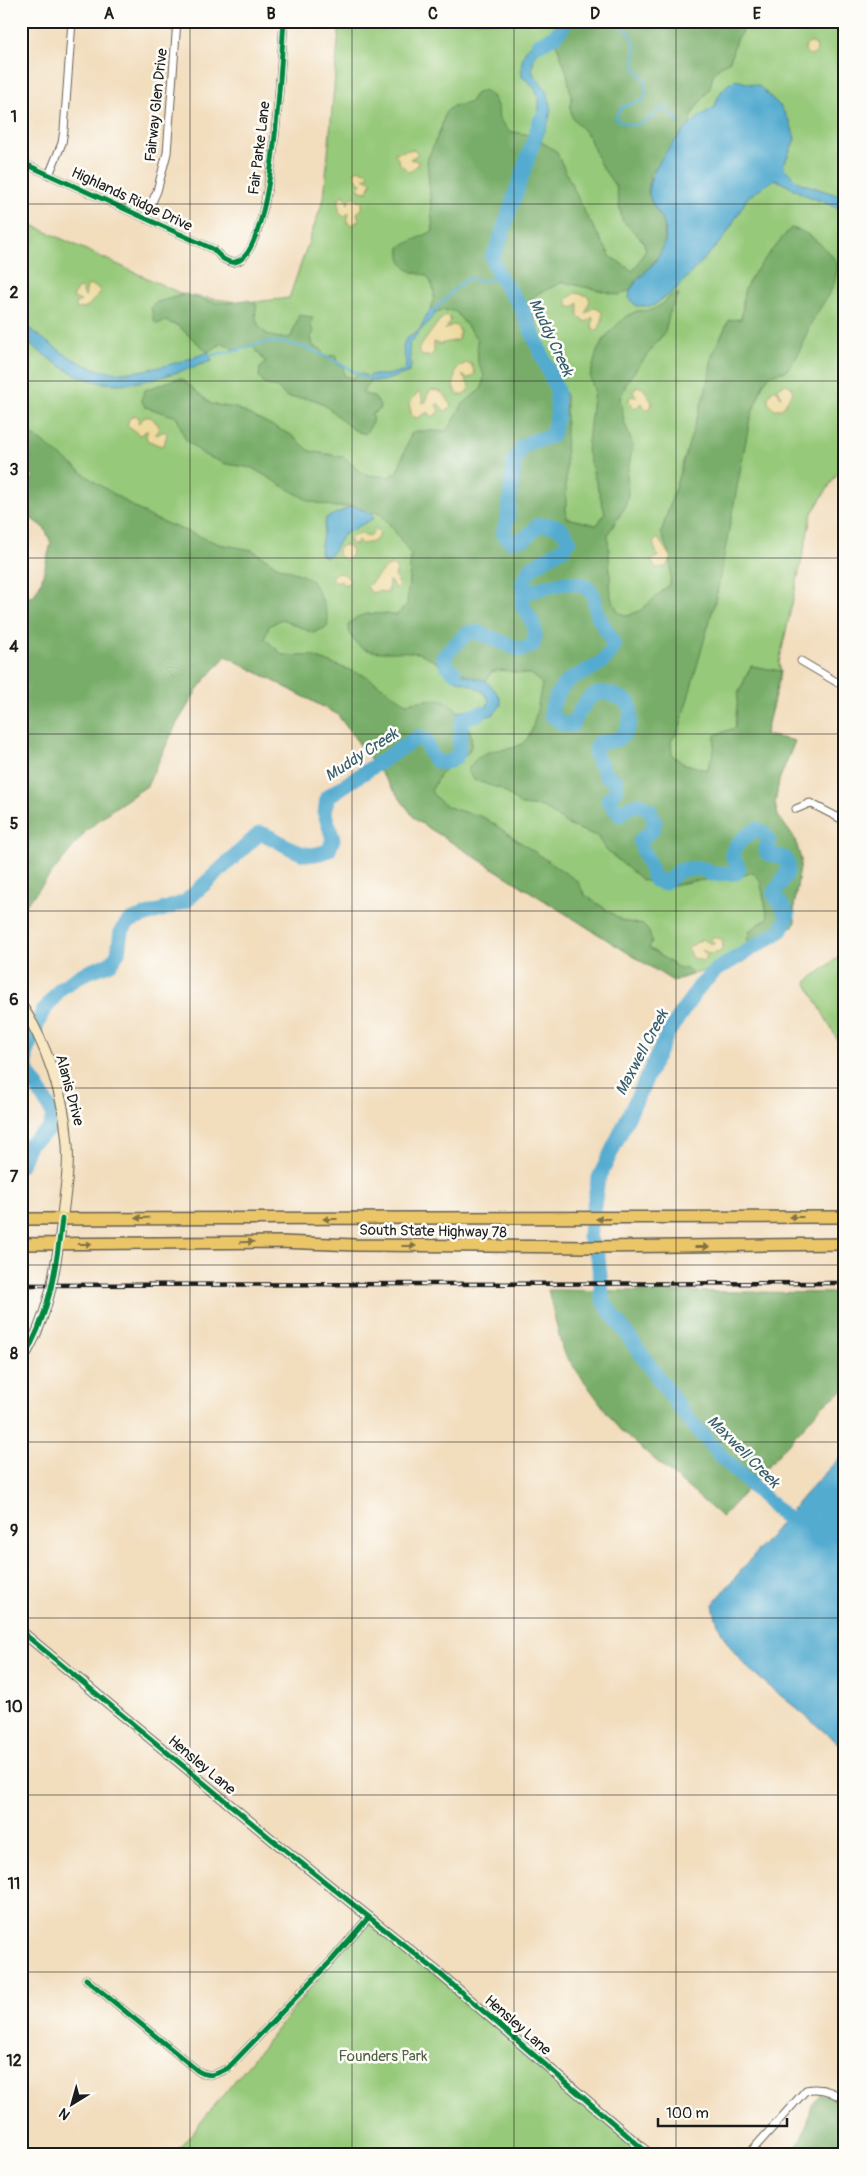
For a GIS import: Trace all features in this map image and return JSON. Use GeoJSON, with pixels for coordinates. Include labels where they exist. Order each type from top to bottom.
{"type":"FeatureCollection","features":[{"type":"Feature","properties":{"kind":"main road","name":"Alanis Drive"},"geometry":{"type":"LineString","coordinates":[[21,1005],[40,1037],[62,1105],[67,1138],[68,1167],[62,1219]]}},
{"type":"Feature","properties":{"kind":"main road","name":"South State Highway 78"},"geometry":{"type":"LineString","coordinates":[[21,1219],[845,1217]]}},
{"type":"Feature","properties":{"kind":"main road","name":"South State Highway 78"},"geometry":{"type":"LineString","coordinates":[[21,1244],[281,1242],[355,1245],[557,1247],[845,1244]]}},
{"type":"Feature","properties":{"kind":"street"},"geometry":{"type":"LineString","coordinates":[[49,175],[58,156],[64,130],[72,21]]}},
{"type":"Feature","properties":{"kind":"street","name":"Fairway Glen Drive"},"geometry":{"type":"LineString","coordinates":[[145,218],[157,191],[167,154],[177,21]]}},
{"type":"Feature","properties":{"kind":"street","name":"Fair Parke Lane"},"geometry":{"type":"LineString","coordinates":[[230,262],[242,260],[248,251],[268,192],[284,21]]}},
{"type":"Feature","properties":{"kind":"street","name":"Highlands Ridge Drive"},"geometry":{"type":"LineString","coordinates":[[21,162],[213,250],[230,262]]}},
{"type":"Feature","properties":{"kind":"street"},"geometry":{"type":"LineString","coordinates":[[801,661],[845,687]]}},
{"type":"Feature","properties":{"kind":"street"},"geometry":{"type":"LineString","coordinates":[[796,809],[810,803],[845,821]]}},
{"type":"Feature","properties":{"kind":"street"},"geometry":{"type":"LineString","coordinates":[[21,1362],[42,1323],[50,1297],[62,1219]]}},
{"type":"Feature","properties":{"kind":"street","name":"Hensley Lane"},"geometry":{"type":"LineString","coordinates":[[21,1631],[368,1918],[439,1973],[650,2155]]}},
{"type":"Feature","properties":{"kind":"street"},"geometry":{"type":"LineString","coordinates":[[86,1979],[198,2071],[205,2075],[215,2075],[228,2068],[332,1960],[368,1918]]}},
{"type":"Feature","properties":{"kind":"street"},"geometry":{"type":"LineString","coordinates":[[748,2155],[806,2090],[824,2090],[838,2095],[845,2101]]}},
{"type":"Feature","properties":{"kind":"green space"},"geometry":{"type":"Polygon","coordinates":[[[340,21],[845,21],[845,461],[812,513],[779,663],[781,672],[765,735],[795,741],[779,780],[775,804],[778,816],[795,839],[801,860],[794,907],[795,924],[755,954],[673,981],[416,820],[337,714],[226,656],[21,464],[21,220],[184,295],[246,303],[289,298],[324,198],[340,21]]]}},
{"type":"Feature","properties":{"kind":"green space"},"geometry":{"type":"Polygon","coordinates":[[[562,21],[740,21],[742,32],[736,39],[730,61],[719,67],[713,75],[710,88],[693,112],[689,126],[650,174],[648,193],[664,220],[665,241],[661,253],[644,274],[637,278],[630,290],[619,295],[563,282],[539,293],[529,300],[542,341],[566,396],[566,518],[597,525],[605,513],[587,451],[594,390],[590,377],[597,351],[607,335],[625,317],[637,311],[652,310],[664,303],[670,296],[679,294],[670,311],[665,332],[628,380],[620,398],[624,421],[633,446],[627,475],[628,494],[625,507],[608,534],[611,597],[618,612],[628,616],[641,610],[670,584],[671,558],[661,533],[709,379],[712,355],[729,320],[741,319],[744,292],[751,277],[791,228],[811,237],[823,246],[838,263],[834,285],[810,325],[798,355],[786,371],[770,375],[763,384],[750,419],[716,598],[679,730],[671,741],[672,755],[682,763],[707,770],[714,751],[715,735],[735,728],[738,694],[751,666],[781,671],[765,735],[795,741],[779,780],[775,804],[778,816],[795,839],[801,860],[794,907],[795,924],[755,954],[746,945],[750,930],[768,918],[760,880],[752,872],[738,878],[694,881],[665,887],[642,880],[605,849],[597,836],[570,826],[543,807],[521,805],[501,789],[474,780],[467,771],[482,755],[490,751],[513,748],[520,745],[529,735],[534,722],[542,684],[531,674],[497,671],[491,672],[486,681],[463,673],[443,657],[436,662],[418,653],[366,649],[358,645],[352,638],[348,626],[358,617],[370,614],[397,615],[407,604],[411,555],[379,512],[370,513],[353,506],[336,507],[309,501],[252,468],[226,464],[204,455],[185,439],[177,417],[145,407],[141,400],[145,390],[176,379],[182,379],[211,404],[236,408],[291,435],[310,451],[344,457],[358,470],[368,475],[389,477],[397,472],[411,434],[415,431],[445,431],[450,427],[463,404],[482,388],[484,375],[478,363],[477,339],[455,311],[443,310],[436,313],[431,309],[434,291],[431,283],[426,275],[409,270],[403,264],[400,247],[433,231],[427,160],[441,128],[445,113],[453,106],[469,103],[475,94],[484,90],[493,97],[498,108],[499,119],[509,131],[530,135],[556,151],[585,213],[611,257],[633,271],[646,250],[643,241],[622,220],[616,187],[600,164],[589,137],[572,117],[570,108],[572,101],[567,73],[556,43],[555,28],[562,21]]]}},
{"type":"Feature","properties":{"kind":"green space"},"geometry":{"type":"Polygon","coordinates":[[[186,294],[218,303],[243,300],[254,302],[257,305],[256,313],[259,327],[264,332],[276,337],[291,337],[299,315],[312,317],[311,326],[314,333],[311,336],[313,346],[321,349],[324,357],[335,355],[338,364],[343,366],[344,375],[352,379],[359,373],[369,377],[370,381],[363,392],[373,396],[380,405],[379,410],[372,414],[372,422],[367,432],[365,434],[352,429],[327,407],[317,401],[287,397],[277,388],[264,384],[259,376],[260,368],[266,363],[252,345],[237,351],[223,343],[208,352],[178,326],[165,321],[157,324],[154,321],[151,308],[154,303],[186,294]]]}},
{"type":"Feature","properties":{"kind":"green space"},"geometry":{"type":"Polygon","coordinates":[[[21,426],[95,482],[150,517],[219,544],[252,550],[277,566],[302,575],[312,581],[321,597],[328,618],[327,627],[313,633],[282,619],[269,626],[265,639],[283,655],[312,656],[366,676],[406,703],[437,699],[451,704],[468,726],[472,742],[465,756],[446,768],[440,775],[431,791],[437,798],[449,807],[485,818],[577,881],[585,895],[623,921],[643,925],[649,932],[652,941],[649,948],[679,968],[687,969],[693,974],[673,981],[416,820],[337,714],[226,656],[199,687],[176,725],[147,786],[110,811],[86,831],[21,911],[21,600],[34,595],[41,582],[51,543],[45,529],[21,511],[21,493],[34,476],[21,464],[21,426]]]}},
{"type":"Feature","properties":{"kind":"green space"},"geometry":{"type":"Polygon","coordinates":[[[840,956],[845,963],[845,1054],[806,982],[840,956]]]}},
{"type":"Feature","properties":{"kind":"green space"},"geometry":{"type":"Polygon","coordinates":[[[548,1290],[845,1293],[845,1389],[823,1405],[722,1517],[619,1429],[563,1352],[548,1290]]]}},
{"type":"Feature","properties":{"kind":"green space","name":"Founders Park"},"geometry":{"type":"Polygon","coordinates":[[[368,1918],[650,2155],[174,2155],[368,1918]]]}},
{"type":"Feature","properties":{"kind":"green space"},"geometry":{"type":"Polygon","coordinates":[[[820,2094],[828,2095],[845,2107],[845,2155],[792,2155],[806,2129],[812,2104],[820,2094]]]}},
{"type":"Feature","properties":{"kind":"sand"},"geometry":{"type":"Polygon","coordinates":[[[809,43],[813,43],[817,49],[813,55],[809,55],[805,51],[805,47],[809,43]]]}},
{"type":"Feature","properties":{"kind":"sand"},"geometry":{"type":"Polygon","coordinates":[[[414,149],[418,154],[410,159],[418,161],[418,165],[409,172],[400,164],[395,153],[414,149]]]}},
{"type":"Feature","properties":{"kind":"sand"},"geometry":{"type":"Polygon","coordinates":[[[358,169],[368,173],[369,176],[364,178],[372,182],[367,192],[360,191],[358,188],[363,183],[358,182],[354,172],[358,169]]]}},
{"type":"Feature","properties":{"kind":"sand"},"geometry":{"type":"Polygon","coordinates":[[[344,194],[348,204],[350,198],[354,197],[362,202],[362,209],[357,213],[359,220],[352,225],[347,223],[349,212],[344,217],[339,212],[339,198],[344,194]]]}},
{"type":"Feature","properties":{"kind":"sand"},"geometry":{"type":"Polygon","coordinates":[[[92,285],[99,289],[100,293],[86,308],[76,309],[76,303],[81,301],[73,298],[77,289],[81,288],[85,297],[87,286],[92,285]]]}},
{"type":"Feature","properties":{"kind":"sand"},"geometry":{"type":"Polygon","coordinates":[[[576,293],[588,296],[590,300],[586,313],[594,307],[602,312],[602,321],[598,331],[592,328],[593,317],[586,322],[578,316],[578,303],[573,308],[567,305],[567,299],[576,293]]]}},
{"type":"Feature","properties":{"kind":"sand"},"geometry":{"type":"Polygon","coordinates":[[[446,315],[451,320],[445,330],[452,325],[457,326],[460,331],[458,340],[439,344],[434,342],[434,352],[431,356],[422,356],[418,350],[439,321],[446,315]]]}},
{"type":"Feature","properties":{"kind":"sand"},"geometry":{"type":"Polygon","coordinates":[[[467,363],[471,364],[475,373],[472,377],[467,378],[462,375],[470,387],[464,395],[458,395],[453,386],[456,372],[459,367],[467,363]]]}},
{"type":"Feature","properties":{"kind":"sand"},"geometry":{"type":"Polygon","coordinates":[[[785,384],[791,386],[793,392],[782,409],[775,409],[769,404],[768,398],[772,390],[777,390],[781,397],[778,388],[785,384]]]}},
{"type":"Feature","properties":{"kind":"sand"},"geometry":{"type":"Polygon","coordinates":[[[637,386],[643,388],[652,402],[649,409],[645,409],[642,403],[635,408],[629,402],[630,396],[637,397],[633,392],[637,386]]]}},
{"type":"Feature","properties":{"kind":"sand"},"geometry":{"type":"Polygon","coordinates":[[[432,390],[444,395],[451,407],[445,411],[438,403],[436,405],[439,411],[433,417],[428,412],[417,418],[412,416],[409,404],[418,392],[421,394],[423,403],[426,402],[427,395],[432,390]]]}},
{"type":"Feature","properties":{"kind":"sand"},"geometry":{"type":"Polygon","coordinates":[[[134,415],[139,417],[138,424],[145,417],[151,417],[159,426],[156,435],[165,431],[167,434],[164,445],[161,446],[147,440],[148,430],[140,435],[127,426],[129,419],[134,415]]]}},
{"type":"Feature","properties":{"kind":"sand"},"geometry":{"type":"Polygon","coordinates":[[[376,530],[380,534],[372,542],[361,544],[358,540],[355,545],[349,542],[351,537],[360,534],[370,536],[376,530]]]}},
{"type":"Feature","properties":{"kind":"sand"},"geometry":{"type":"Polygon","coordinates":[[[658,538],[671,558],[666,567],[656,568],[651,561],[658,557],[653,543],[658,538]]]}},
{"type":"Feature","properties":{"kind":"sand"},"geometry":{"type":"Polygon","coordinates":[[[342,545],[348,545],[352,552],[348,559],[342,559],[338,555],[338,549],[342,545]]]}},
{"type":"Feature","properties":{"kind":"sand"},"geometry":{"type":"Polygon","coordinates":[[[392,565],[397,569],[395,575],[399,586],[396,589],[389,580],[388,593],[379,591],[372,593],[367,587],[385,568],[392,565]]]}},
{"type":"Feature","properties":{"kind":"sand"},"geometry":{"type":"Polygon","coordinates":[[[336,573],[344,574],[350,580],[349,583],[344,585],[341,581],[334,581],[331,578],[336,573]]]}},
{"type":"Feature","properties":{"kind":"sand"},"geometry":{"type":"Polygon","coordinates":[[[712,937],[722,939],[723,946],[720,952],[710,954],[702,950],[707,955],[703,961],[691,957],[688,948],[702,939],[713,945],[712,937]]]}},
{"type":"Feature","properties":{"kind":"water"},"geometry":{"type":"Polygon","coordinates":[[[555,28],[556,43],[538,49],[532,67],[535,77],[546,90],[551,109],[541,141],[530,135],[539,104],[535,90],[522,77],[522,67],[528,47],[555,28]]]}},
{"type":"Feature","properties":{"kind":"water"},"geometry":{"type":"Polygon","coordinates":[[[735,80],[759,86],[780,106],[790,122],[795,139],[783,167],[798,182],[843,197],[845,211],[803,194],[775,179],[748,197],[724,238],[675,290],[653,306],[636,306],[629,298],[630,290],[655,262],[665,241],[666,232],[664,225],[652,204],[649,192],[650,182],[655,170],[683,131],[714,108],[722,91],[735,80]]]}},
{"type":"Feature","properties":{"kind":"water"},"geometry":{"type":"Polygon","coordinates":[[[431,309],[436,313],[409,344],[411,366],[409,372],[384,381],[370,381],[370,375],[387,375],[405,370],[404,343],[407,338],[419,330],[431,309]]]}},
{"type":"Feature","properties":{"kind":"water"},"geometry":{"type":"Polygon","coordinates":[[[21,322],[63,353],[87,366],[99,370],[134,372],[147,370],[173,364],[208,352],[212,361],[150,380],[118,384],[102,383],[78,376],[69,371],[21,338],[21,322]]]}},
{"type":"Feature","properties":{"kind":"water"},"geometry":{"type":"Polygon","coordinates":[[[353,506],[370,513],[374,518],[343,535],[332,553],[326,558],[321,555],[320,551],[326,518],[353,506]]]}},
{"type":"Feature","properties":{"kind":"water"},"geometry":{"type":"Polygon","coordinates":[[[443,657],[461,674],[486,681],[494,689],[500,698],[501,705],[494,714],[467,724],[457,712],[487,707],[489,700],[482,691],[459,681],[442,668],[436,662],[443,657]]]}},
{"type":"Feature","properties":{"kind":"water"},"geometry":{"type":"Polygon","coordinates":[[[845,1452],[845,1749],[753,1673],[742,1661],[723,1635],[713,1604],[805,1494],[845,1452]]]}},
{"type":"Feature","properties":{"kind":"waterway","name":"Muddy Creek"},"geometry":{"type":"LineString","coordinates":[[538,45],[555,36],[567,21]]}},
{"type":"Feature","properties":{"kind":"waterway"},"geometry":{"type":"LineString","coordinates":[[617,21],[632,36],[635,46],[634,68],[644,79],[646,90],[643,100],[622,107],[615,118],[629,125],[635,125],[647,121],[663,107],[680,122]]}},
{"type":"Feature","properties":{"kind":"waterway","name":"Muddy Creek"},"geometry":{"type":"LineString","coordinates":[[454,672],[448,667],[443,657],[467,633],[477,632],[521,650],[532,646],[535,630],[522,605],[525,593],[522,584],[531,568],[564,548],[569,540],[560,528],[549,525],[538,525],[526,538],[510,541],[503,534],[508,516],[514,462],[521,448],[530,442],[552,436],[557,415],[557,390],[521,307],[499,276],[492,257],[498,245],[541,119]]}},
{"type":"Feature","properties":{"kind":"waterway"},"geometry":{"type":"LineString","coordinates":[[431,313],[467,278],[481,282],[499,276]]}},
{"type":"Feature","properties":{"kind":"waterway"},"geometry":{"type":"LineString","coordinates":[[207,357],[262,343],[288,343],[315,351],[363,377],[371,378]]}},
{"type":"Feature","properties":{"kind":"waterway","name":"Maxwell Creek"},"geometry":{"type":"LineString","coordinates":[[525,593],[570,583],[586,587],[593,595],[597,612],[614,646],[600,663],[564,685],[555,700],[551,715],[563,724],[572,725],[588,700],[593,695],[600,693],[617,697],[629,703],[630,718],[625,733],[615,740],[597,744],[595,753],[606,776],[616,782],[616,791],[608,800],[620,815],[627,808],[640,804],[649,809],[655,822],[653,829],[640,841],[655,880],[663,883],[679,871],[690,869],[705,869],[710,874],[736,873],[739,869],[732,854],[742,839],[757,829],[765,834],[769,842],[766,849],[767,853],[784,858],[788,863],[787,873],[774,894],[788,915],[782,929],[716,970],[699,987],[668,1033],[598,1180],[589,1237],[598,1258],[603,1301],[688,1419],[728,1463],[786,1518],[845,1538]]}},
{"type":"Feature","properties":{"kind":"waterway","name":"Muddy Creek"},"geometry":{"type":"LineString","coordinates":[[21,1165],[29,1144],[50,1129],[53,1114],[26,1068],[26,1052],[42,1013],[61,988],[83,974],[111,963],[118,953],[121,931],[129,921],[185,902],[260,833],[301,853],[318,854],[329,850],[333,839],[325,814],[327,797],[418,737],[426,740],[431,754],[437,761],[451,761],[458,754],[463,719],[481,713]]}},
{"type":"Feature","properties":{"kind":"railway"},"geometry":{"type":"LineString","coordinates":[[21,1285],[845,1283]]}},
{"type":"Feature","properties":{"kind":"cycle path"},"geometry":{"type":"LineString","coordinates":[[21,162],[213,249],[226,260],[235,262],[248,251],[259,227],[267,193],[273,153],[284,21]]}},
{"type":"Feature","properties":{"kind":"cycle path"},"geometry":{"type":"LineString","coordinates":[[21,1362],[31,1346],[45,1311],[54,1275],[62,1219]]}},
{"type":"Feature","properties":{"kind":"cycle path"},"geometry":{"type":"LineString","coordinates":[[21,1631],[270,1838],[439,1973],[650,2155]]}},
{"type":"Feature","properties":{"kind":"cycle path"},"geometry":{"type":"LineString","coordinates":[[86,1979],[198,2071],[213,2074],[228,2068],[332,1960],[368,1918]]}}]}
